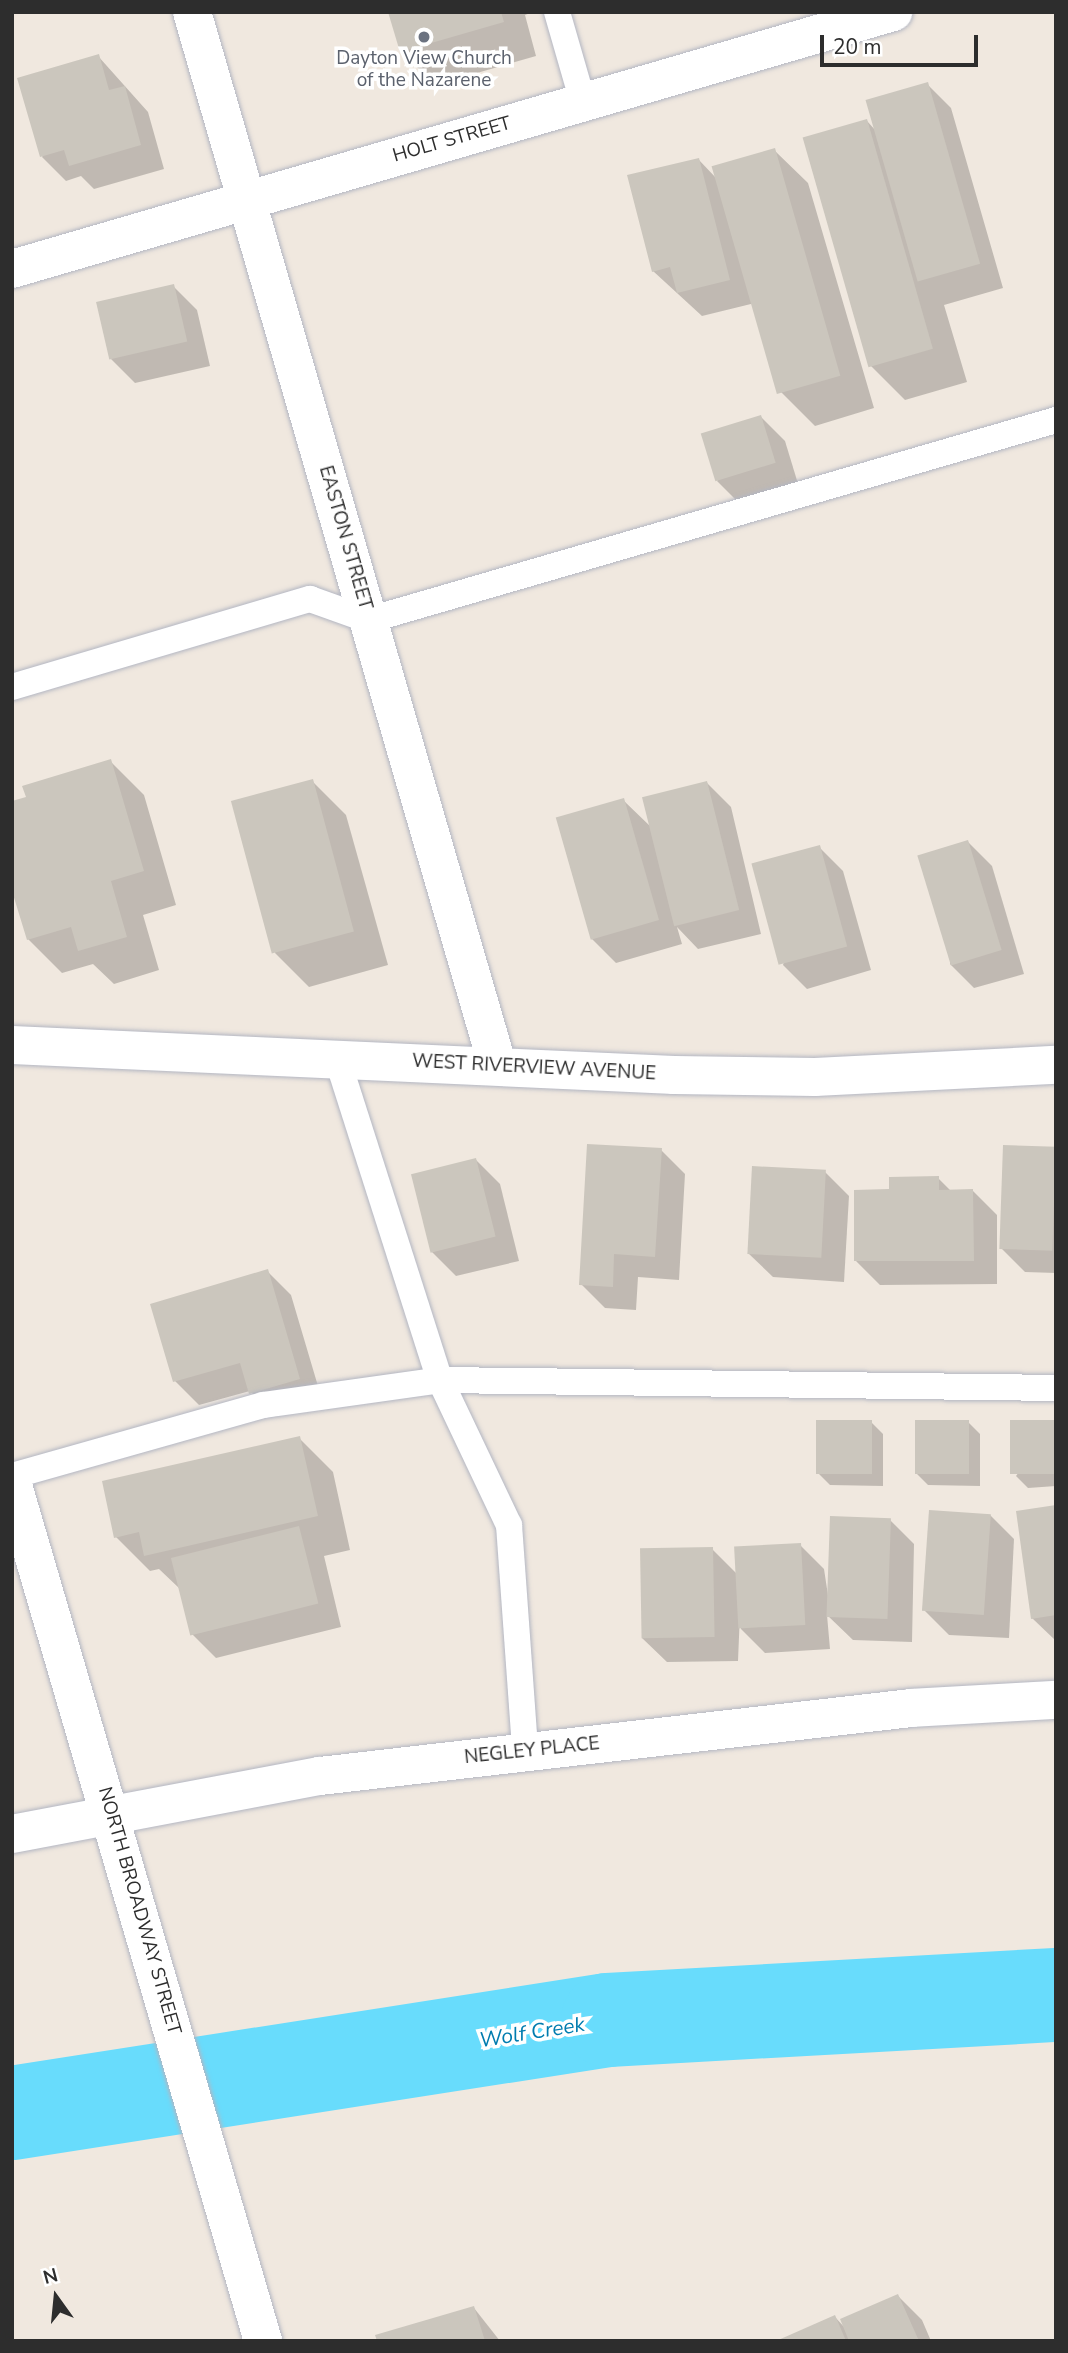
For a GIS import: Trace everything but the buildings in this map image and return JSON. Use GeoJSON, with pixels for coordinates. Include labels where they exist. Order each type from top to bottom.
{"type":"FeatureCollection","features":[{"type":"Feature","properties":{"kind":"street","name":"EASTON STREET"},"geometry":{"type":"LineString","coordinates":[[192,12],[497,1064]]}},
{"type":"Feature","properties":{"kind":"street","name":"HOLT STREET"},"geometry":{"type":"LineString","coordinates":[[12,269],[892,12]]}},
{"type":"Feature","properties":{"kind":"street","name":"WEST RIVERVIEW AVENUE"},"geometry":{"type":"LineString","coordinates":[[12,1045],[497,1064],[674,1076],[815,1077],[1056,1065]]}},
{"type":"Feature","properties":{"kind":"street","name":"NORTH BROADWAY STREET"},"geometry":{"type":"LineString","coordinates":[[12,1482],[260,2328]]}},
{"type":"Feature","properties":{"kind":"street","name":"NEGLEY PLACE"},"geometry":{"type":"LineString","coordinates":[[12,1834],[320,1776],[526,1750],[911,1708],[1056,1700]]}},
{"type":"Feature","properties":{"kind":"lane"},"geometry":{"type":"LineString","coordinates":[[557,12],[583,102]]}},
{"type":"Feature","properties":{"kind":"lane"},"geometry":{"type":"LineString","coordinates":[[12,687],[310,599],[369,620],[1056,420]]}},
{"type":"Feature","properties":{"kind":"lane"},"geometry":{"type":"LineString","coordinates":[[337,1058],[440,1380],[509,1525],[526,1750]]}},
{"type":"Feature","properties":{"kind":"lane"},"geometry":{"type":"LineString","coordinates":[[12,1476],[264,1405],[440,1380],[1056,1388]]}},
{"type":"Feature","properties":{"kind":"waterway","name":"Wolf Creek"},"geometry":{"type":"LineString","coordinates":[[12,2113],[608,2020],[1056,1995]]}},
{"type":"Feature","properties":{"kind":"place","name":"Dayton View Church of the Nazarene"},"geometry":{"type":"Point","coordinates":[424,37]}}]}
